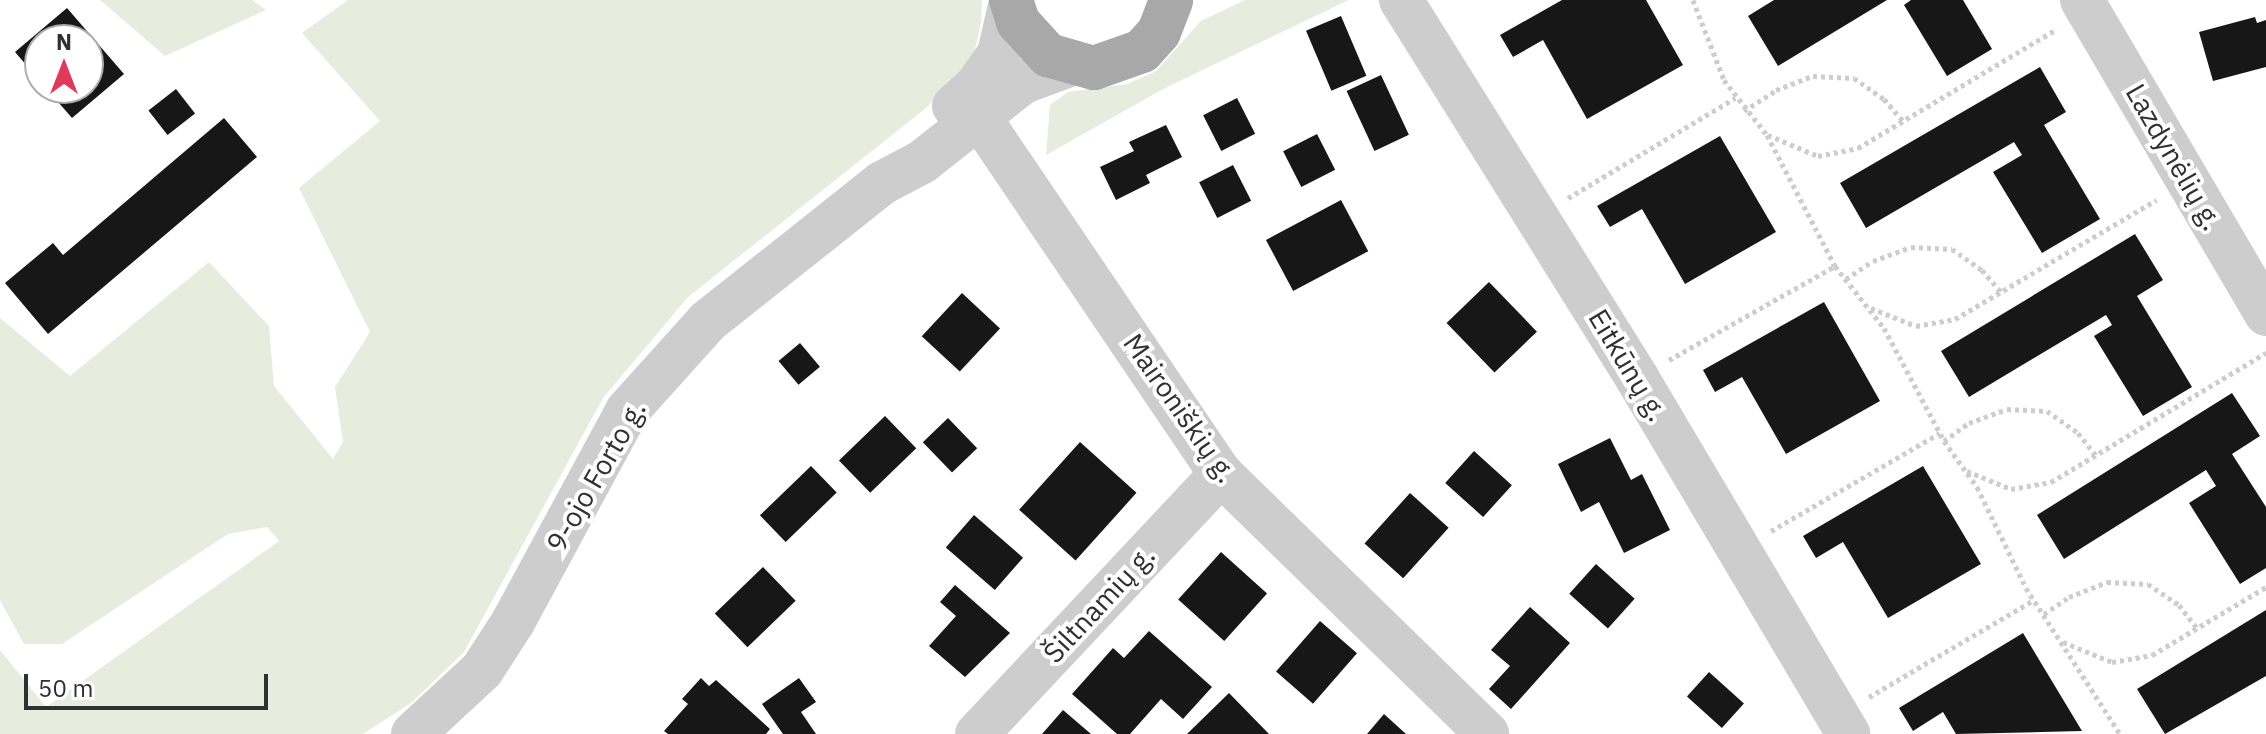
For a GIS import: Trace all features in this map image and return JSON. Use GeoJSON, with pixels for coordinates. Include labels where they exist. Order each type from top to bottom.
{"type":"FeatureCollection","features":[{"type":"Feature","properties":{"kind":"main road"},"geometry":{"type":"LineString","coordinates":[[1011,0],[1031,41],[1069,65],[1094,68],[1119,63],[1165,16],[1199,0]]}},
{"type":"Feature","properties":{"kind":"street","name":"9-ojo Forto g."},"geometry":{"type":"LineString","coordinates":[[413,734],[482,670],[627,411],[660,370],[708,321],[882,183],[922,162],[977,102],[999,54],[1011,0]]}},
{"type":"Feature","properties":{"kind":"street","name":"Eitkūnų g."},"geometry":{"type":"LineString","coordinates":[[1401,0],[1637,378],[1842,725]]}},
{"type":"Feature","properties":{"kind":"street","name":"Lazdynėlių g."},"geometry":{"type":"LineString","coordinates":[[2085,5],[2266,314]]}},
{"type":"Feature","properties":{"kind":"street","name":"9-ojo Forto g."},"geometry":{"type":"LineString","coordinates":[[977,102],[1069,65]]}},
{"type":"Feature","properties":{"kind":"street","name":"Maironiškių g."},"geometry":{"type":"LineString","coordinates":[[977,102],[1221,474],[1487,734]]}},
{"type":"Feature","properties":{"kind":"street","name":"Šiltnamių g."},"geometry":{"type":"LineString","coordinates":[[977,734],[1221,474]]}},
{"type":"Feature","properties":{"kind":"path"},"geometry":{"type":"LineString","coordinates":[[1693,0],[1735,98],[1767,135],[1835,266],[1868,307],[1944,441],[1966,470],[2034,600],[2120,734]]}},
{"type":"Feature","properties":{"kind":"path"},"geometry":{"type":"LineString","coordinates":[[1767,135],[1818,156],[1858,148],[2085,5]]}},
{"type":"Feature","properties":{"kind":"path"},"geometry":{"type":"LineString","coordinates":[[1744,111],[1776,90],[1813,76],[1854,78],[1884,99],[1903,121]]}},
{"type":"Feature","properties":{"kind":"path"},"geometry":{"type":"LineString","coordinates":[[1537,217],[1735,98]]}},
{"type":"Feature","properties":{"kind":"path"},"geometry":{"type":"LineString","coordinates":[[1868,307],[1916,326],[1955,319],[2188,181]]}},
{"type":"Feature","properties":{"kind":"path"},"geometry":{"type":"LineString","coordinates":[[1846,279],[1873,261],[1911,247],[1952,249],[1982,270],[2001,292]]}},
{"type":"Feature","properties":{"kind":"path"},"geometry":{"type":"LineString","coordinates":[[1637,378],[1835,266]]}},
{"type":"Feature","properties":{"kind":"path"},"geometry":{"type":"LineString","coordinates":[[1966,470],[2011,489],[2051,482],[2266,353]]}},
{"type":"Feature","properties":{"kind":"path"},"geometry":{"type":"LineString","coordinates":[[1944,441],[1969,423],[2007,409],[2047,411],[2078,433],[2096,455]]}},
{"type":"Feature","properties":{"kind":"path"},"geometry":{"type":"LineString","coordinates":[[1737,551],[1940,433]]}},
{"type":"Feature","properties":{"kind":"path"},"geometry":{"type":"LineString","coordinates":[[2044,614],[2069,597],[2107,582],[2148,584],[2179,605],[2197,628]]}},
{"type":"Feature","properties":{"kind":"path"},"geometry":{"type":"LineString","coordinates":[[2063,642],[2112,662],[2152,655],[2266,587]]}},
{"type":"Feature","properties":{"kind":"path"},"geometry":{"type":"LineString","coordinates":[[1842,725],[2034,600]]}},
{"type":"Feature","properties":{"kind":"shaded area"},"geometry":{"type":"Polygon","coordinates":[[[100,0],[252,0],[266,10],[165,56],[100,0]]]}},
{"type":"Feature","properties":{"kind":"shaded area"},"geometry":{"type":"Polygon","coordinates":[[[348,0],[982,0],[981,23],[973,58],[926,108],[688,297],[603,398],[464,652],[411,703],[363,734],[0,734],[0,650],[46,707],[279,541],[267,527],[228,534],[62,644],[24,644],[0,600],[0,318],[70,376],[209,262],[269,326],[274,386],[333,459],[343,442],[335,387],[370,332],[299,188],[380,121],[302,33],[348,0]]]}},
{"type":"Feature","properties":{"kind":"shaded area"},"geometry":{"type":"Polygon","coordinates":[[[1245,0],[1349,0],[1165,88],[1046,155],[1050,105],[1068,92],[1127,84],[1156,71],[1201,21],[1245,0]]]}},
{"type":"Feature","properties":{"kind":"building"},"geometry":{"type":"Polygon","coordinates":[[[1562,0],[1646,0],[1683,65],[1587,119],[1543,40],[1513,57],[1500,35],[1562,0]]]}},
{"type":"Feature","properties":{"kind":"building"},"geometry":{"type":"Polygon","coordinates":[[[1774,0],[1887,0],[1778,66],[1748,16],[1774,0]]]}},
{"type":"Feature","properties":{"kind":"building"},"geometry":{"type":"Polygon","coordinates":[[[1911,0],[1963,0],[1992,49],[1947,76],[1904,5],[1911,0]]]}},
{"type":"Feature","properties":{"kind":"building"},"geometry":{"type":"Polygon","coordinates":[[[67,8],[81,24],[48,24],[67,8]]]}},
{"type":"Feature","properties":{"kind":"building"},"geometry":{"type":"Polygon","coordinates":[[[1341,16],[1366,76],[1331,91],[1306,31],[1341,16]]]}},
{"type":"Feature","properties":{"kind":"building"},"geometry":{"type":"Polygon","coordinates":[[[2255,17],[2257,23],[2266,20],[2266,67],[2213,81],[2199,32],[2255,17]]]}},
{"type":"Feature","properties":{"kind":"building"},"geometry":{"type":"Polygon","coordinates":[[[24,44],[24,62],[15,52],[24,44]]]}},
{"type":"Feature","properties":{"kind":"building"},"geometry":{"type":"Polygon","coordinates":[[[104,51],[124,74],[104,91],[104,51]]]}},
{"type":"Feature","properties":{"kind":"building"},"geometry":{"type":"Polygon","coordinates":[[[2040,67],[2066,112],[2044,125],[2100,219],[2042,253],[1993,172],[2022,155],[2014,142],[1866,228],[1840,183],[2040,67]]]}},
{"type":"Feature","properties":{"kind":"building"},"geometry":{"type":"Polygon","coordinates":[[[1381,75],[1409,135],[1374,151],[1347,91],[1381,75]]]}},
{"type":"Feature","properties":{"kind":"building"},"geometry":{"type":"Polygon","coordinates":[[[176,89],[195,113],[168,135],[148,111],[176,89]]]}},
{"type":"Feature","properties":{"kind":"building"},"geometry":{"type":"Polygon","coordinates":[[[1237,98],[1255,134],[1221,151],[1203,115],[1237,98]]]}},
{"type":"Feature","properties":{"kind":"building"},"geometry":{"type":"Polygon","coordinates":[[[60,104],[89,104],[72,118],[60,104]]]}},
{"type":"Feature","properties":{"kind":"building"},"geometry":{"type":"Polygon","coordinates":[[[224,118],[257,157],[48,334],[5,283],[53,243],[63,255],[224,118]]]}},
{"type":"Feature","properties":{"kind":"building"},"geometry":{"type":"Polygon","coordinates":[[[1166,125],[1182,157],[1146,175],[1150,183],[1116,200],[1100,167],[1134,151],[1129,142],[1166,125]]]}},
{"type":"Feature","properties":{"kind":"building"},"geometry":{"type":"Polygon","coordinates":[[[1317,134],[1335,170],[1301,187],[1283,151],[1317,134]]]}},
{"type":"Feature","properties":{"kind":"building"},"geometry":{"type":"Polygon","coordinates":[[[1720,136],[1776,232],[1685,284],[1642,209],[1610,227],[1597,206],[1720,136]]]}},
{"type":"Feature","properties":{"kind":"building"},"geometry":{"type":"Polygon","coordinates":[[[1233,165],[1251,201],[1217,218],[1199,182],[1233,165]]]}},
{"type":"Feature","properties":{"kind":"building"},"geometry":{"type":"Polygon","coordinates":[[[1341,200],[1368,251],[1293,291],[1266,240],[1341,200]]]}},
{"type":"Feature","properties":{"kind":"building"},"geometry":{"type":"Polygon","coordinates":[[[2135,234],[2163,280],[2137,296],[2192,387],[2143,416],[2094,336],[2112,325],[2106,315],[1969,397],[1941,351],[2135,234]]]}},
{"type":"Feature","properties":{"kind":"building"},"geometry":{"type":"Polygon","coordinates":[[[1489,282],[1537,332],[1494,373],[1447,323],[1489,282]]]}},
{"type":"Feature","properties":{"kind":"building"},"geometry":{"type":"Polygon","coordinates":[[[962,293],[1000,328],[960,372],[922,336],[962,293]]]}},
{"type":"Feature","properties":{"kind":"building"},"geometry":{"type":"Polygon","coordinates":[[[1824,302],[1880,401],[1786,454],[1742,377],[1715,392],[1703,370],[1824,302]]]}},
{"type":"Feature","properties":{"kind":"building"},"geometry":{"type":"Polygon","coordinates":[[[800,343],[820,367],[798,385],[779,361],[800,343]]]}},
{"type":"Feature","properties":{"kind":"building"},"geometry":{"type":"Polygon","coordinates":[[[2232,393],[2260,436],[2232,454],[2266,507],[2266,568],[2240,584],[2189,503],[2216,486],[2206,470],[2064,559],[2037,515],[2232,393]]]}},
{"type":"Feature","properties":{"kind":"building"},"geometry":{"type":"Polygon","coordinates":[[[885,416],[916,448],[870,493],[839,460],[885,416]]]}},
{"type":"Feature","properties":{"kind":"building"},"geometry":{"type":"Polygon","coordinates":[[[948,418],[977,448],[952,473],[923,442],[948,418]]]}},
{"type":"Feature","properties":{"kind":"building"},"geometry":{"type":"Polygon","coordinates":[[[1610,438],[1631,480],[1642,474],[1670,530],[1624,553],[1599,502],[1581,512],[1558,464],[1610,438]]]}},
{"type":"Feature","properties":{"kind":"building"},"geometry":{"type":"Polygon","coordinates":[[[1080,442],[1136,493],[1076,560],[1019,510],[1080,442]]]}},
{"type":"Feature","properties":{"kind":"building"},"geometry":{"type":"Polygon","coordinates":[[[1474,451],[1512,485],[1483,517],[1445,483],[1474,451]]]}},
{"type":"Feature","properties":{"kind":"building"},"geometry":{"type":"Polygon","coordinates":[[[811,466],[837,493],[786,542],[760,515],[811,466]]]}},
{"type":"Feature","properties":{"kind":"building"},"geometry":{"type":"Polygon","coordinates":[[[1923,466],[1981,564],[1888,618],[1843,542],[1816,558],[1803,536],[1923,466]]]}},
{"type":"Feature","properties":{"kind":"building"},"geometry":{"type":"Polygon","coordinates":[[[1410,493],[1449,528],[1403,578],[1364,544],[1410,493]]]}},
{"type":"Feature","properties":{"kind":"building"},"geometry":{"type":"Polygon","coordinates":[[[974,515],[1023,558],[995,590],[946,547],[974,515]]]}},
{"type":"Feature","properties":{"kind":"building"},"geometry":{"type":"Polygon","coordinates":[[[1221,552],[1267,593],[1224,641],[1178,600],[1221,552]]]}},
{"type":"Feature","properties":{"kind":"building"},"geometry":{"type":"Polygon","coordinates":[[[1596,564],[1635,599],[1608,629],[1569,594],[1596,564]]]}},
{"type":"Feature","properties":{"kind":"building"},"geometry":{"type":"Polygon","coordinates":[[[763,567],[796,601],[747,647],[715,614],[763,567]]]}},
{"type":"Feature","properties":{"kind":"building"},"geometry":{"type":"Polygon","coordinates":[[[955,585],[1010,633],[965,677],[929,646],[956,616],[940,602],[955,585]]]}},
{"type":"Feature","properties":{"kind":"building"},"geometry":{"type":"Polygon","coordinates":[[[1530,607],[1570,643],[1511,709],[1489,689],[1510,666],[1491,650],[1530,607]]]}},
{"type":"Feature","properties":{"kind":"building"},"geometry":{"type":"Polygon","coordinates":[[[2266,610],[2266,676],[2165,734],[2137,689],[2266,610]]]}},
{"type":"Feature","properties":{"kind":"building"},"geometry":{"type":"Polygon","coordinates":[[[1320,621],[1357,653],[1313,704],[1276,672],[1320,621]]]}},
{"type":"Feature","properties":{"kind":"building"},"geometry":{"type":"Polygon","coordinates":[[[1149,631],[1212,687],[1183,719],[1161,699],[1130,734],[1117,734],[1072,694],[1113,648],[1124,658],[1149,631]]]}},
{"type":"Feature","properties":{"kind":"building"},"geometry":{"type":"Polygon","coordinates":[[[2023,633],[2082,731],[1956,734],[1943,712],[1913,731],[1899,708],[2023,633]]]}},
{"type":"Feature","properties":{"kind":"building"},"geometry":{"type":"Polygon","coordinates":[[[1709,672],[1744,703],[1722,728],[1687,697],[1709,672]]]}},
{"type":"Feature","properties":{"kind":"building"},"geometry":{"type":"Polygon","coordinates":[[[701,678],[709,686],[716,680],[770,729],[766,734],[668,734],[664,731],[688,704],[682,699],[701,678]]]}},
{"type":"Feature","properties":{"kind":"building"},"geometry":{"type":"Polygon","coordinates":[[[799,678],[816,702],[801,712],[816,734],[783,734],[762,704],[799,678]]]}},
{"type":"Feature","properties":{"kind":"building"},"geometry":{"type":"Polygon","coordinates":[[[1229,693],[1269,734],[1187,734],[1229,693]]]}},
{"type":"Feature","properties":{"kind":"building"},"geometry":{"type":"Polygon","coordinates":[[[1063,710],[1091,734],[1042,734],[1063,710]]]}},
{"type":"Feature","properties":{"kind":"building"},"geometry":{"type":"Polygon","coordinates":[[[1384,714],[1406,734],[1367,734],[1384,714]]]}}]}
